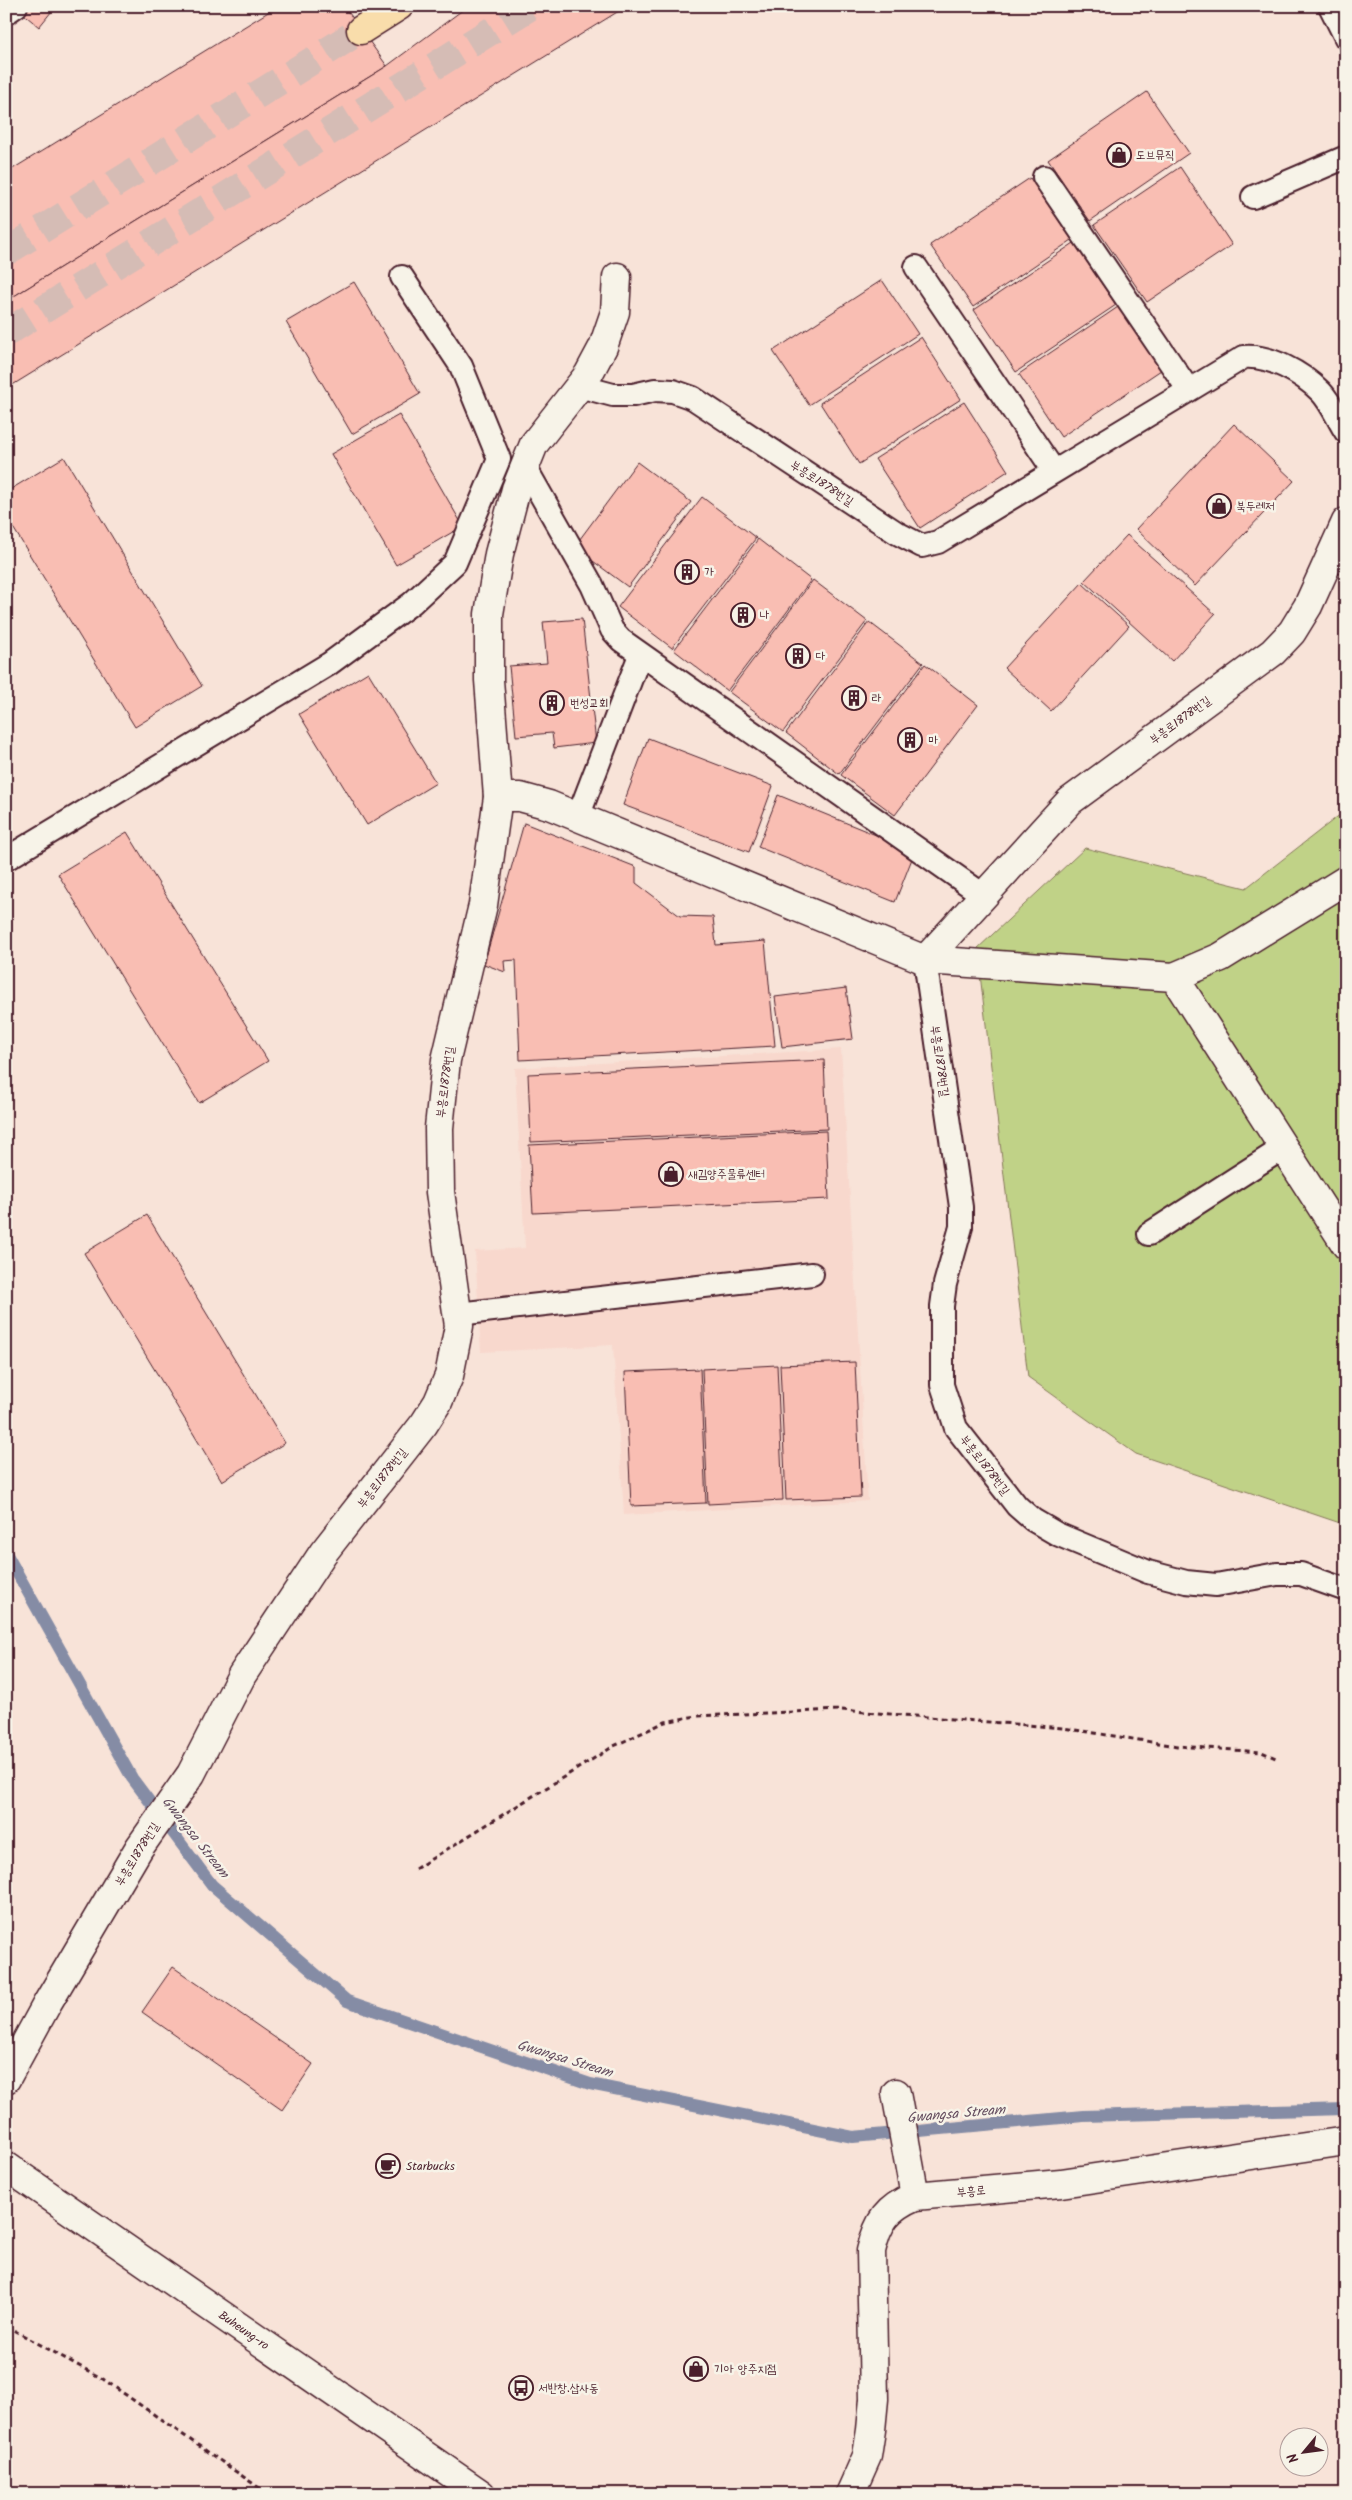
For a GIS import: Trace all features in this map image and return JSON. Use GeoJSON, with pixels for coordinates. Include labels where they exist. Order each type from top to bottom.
{"type":"FeatureCollection","features":[{"type":"Feature","properties":{"kind":"highway"},"geometry":{"type":"LineString","coordinates":[[362,30],[399,6]]}},
{"type":"Feature","properties":{"kind":"street","name":"부흥로1878번길"},"geometry":{"type":"LineString","coordinates":[[6,2079],[48,2002],[139,1848],[190,1774],[242,1675],[312,1569],[424,1424],[438,1402],[450,1376],[459,1326],[440,1192],[439,1128],[446,1060],[483,905],[498,797],[489,680],[489,614],[499,554],[516,489],[534,444],[579,386],[603,347],[615,312],[617,276]]}},
{"type":"Feature","properties":{"kind":"street","name":"부흥로1878번길"},"geometry":{"type":"LineString","coordinates":[[925,960],[1070,801],[1273,652],[1292,632],[1308,606],[1346,522]]}},
{"type":"Feature","properties":{"kind":"street"},"geometry":{"type":"LineString","coordinates":[[498,797],[520,797],[578,817],[925,960],[1174,977],[1221,957],[1346,880]]}},
{"type":"Feature","properties":{"kind":"street"},"geometry":{"type":"LineString","coordinates":[[1174,977],[1346,1245]]}},
{"type":"Feature","properties":{"kind":"street"},"geometry":{"type":"LineString","coordinates":[[898,2098],[915,2196]]}},
{"type":"Feature","properties":{"kind":"street","name":"부흥로"},"geometry":{"type":"LineString","coordinates":[[850,2494],[867,2456],[871,2430],[874,2398],[871,2251],[875,2234],[885,2214],[915,2196],[1061,2183],[1346,2141]]}},
{"type":"Feature","properties":{"kind":"street","name":"Buheung-ro"},"geometry":{"type":"LineString","coordinates":[[6,2166],[481,2494]]}},
{"type":"Feature","properties":{"kind":"lane"},"geometry":{"type":"LineString","coordinates":[[6,13],[16,6]]}},
{"type":"Feature","properties":{"kind":"lane"},"geometry":{"type":"LineString","coordinates":[[1330,6],[1346,38]]}},
{"type":"Feature","properties":{"kind":"lane"},"geometry":{"type":"LineString","coordinates":[[1253,197],[1346,157]]}},
{"type":"Feature","properties":{"kind":"lane"},"geometry":{"type":"LineString","coordinates":[[1044,177],[1188,389]]}},
{"type":"Feature","properties":{"kind":"lane"},"geometry":{"type":"LineString","coordinates":[[916,267],[1054,471]]}},
{"type":"Feature","properties":{"kind":"lane"},"geometry":{"type":"LineString","coordinates":[[6,859],[330,664],[412,603],[455,563],[498,459],[461,366],[402,278]]}},
{"type":"Feature","properties":{"kind":"lane","name":"부흥로1878번길"},"geometry":{"type":"LineString","coordinates":[[579,386],[612,394],[633,395],[655,390],[673,391],[693,398],[897,533],[922,546],[938,542],[1230,363],[1244,357],[1257,356],[1282,365],[1322,393],[1346,432]]}},
{"type":"Feature","properties":{"kind":"lane"},"geometry":{"type":"LineString","coordinates":[[525,467],[592,585],[612,630],[621,640],[983,895]]}},
{"type":"Feature","properties":{"kind":"lane"},"geometry":{"type":"LineString","coordinates":[[578,817],[640,655]]}},
{"type":"Feature","properties":{"kind":"lane","name":"부흥로1878번길"},"geometry":{"type":"LineString","coordinates":[[925,960],[961,1207],[961,1227],[945,1284],[942,1306],[942,1385],[956,1428],[1017,1506],[1033,1520],[1057,1534],[1148,1572],[1186,1582],[1216,1585],[1277,1574],[1301,1574],[1346,1590]]}},
{"type":"Feature","properties":{"kind":"lane"},"geometry":{"type":"LineString","coordinates":[[1149,1234],[1283,1148]]}},
{"type":"Feature","properties":{"kind":"lane"},"geometry":{"type":"LineString","coordinates":[[458,1314],[812,1274]]}},
{"type":"Feature","properties":{"kind":"path"},"geometry":{"type":"LineString","coordinates":[[415,1869],[614,1746],[665,1722],[696,1716],[840,1710],[1063,1728],[1177,1746],[1262,1752],[1278,1759]]}},
{"type":"Feature","properties":{"kind":"path"},"geometry":{"type":"LineString","coordinates":[[6,2326],[103,2379],[268,2494]]}},
{"type":"Feature","properties":{"kind":"shaded area"},"geometry":{"type":"Polygon","coordinates":[[[841,1049],[868,1501],[624,1515],[613,1345],[481,1352],[475,1251],[525,1248],[515,1068],[841,1049]]]}},
{"type":"Feature","properties":{"kind":"green space"},"geometry":{"type":"Polygon","coordinates":[[[1346,810],[1346,1525],[1136,1454],[1028,1377],[977,949],[1085,848],[1246,888],[1346,810]]]}},
{"type":"Feature","properties":{"kind":"building"},"geometry":{"type":"Polygon","coordinates":[[[14,6],[56,6],[39,27],[14,6]]]}},
{"type":"Feature","properties":{"kind":"building"},"geometry":{"type":"Polygon","coordinates":[[[278,6],[344,6],[387,66],[6,301],[6,173],[278,6]]]}},
{"type":"Feature","properties":{"kind":"building"},"geometry":{"type":"Polygon","coordinates":[[[468,6],[627,6],[6,389],[6,301],[387,66],[468,6]]]}},
{"type":"Feature","properties":{"kind":"building"},"geometry":{"type":"Polygon","coordinates":[[[1147,92],[1189,153],[1090,221],[1048,160],[1147,92]]]}},
{"type":"Feature","properties":{"kind":"building"},"geometry":{"type":"Polygon","coordinates":[[[1180,167],[1232,245],[1147,302],[1094,225],[1180,167]]]}},
{"type":"Feature","properties":{"kind":"building"},"geometry":{"type":"Polygon","coordinates":[[[1030,178],[1072,240],[973,307],[930,245],[1030,178]]]}},
{"type":"Feature","properties":{"kind":"building"},"geometry":{"type":"Polygon","coordinates":[[[1074,243],[1116,305],[1016,372],[974,310],[1074,243]]]}},
{"type":"Feature","properties":{"kind":"building"},"geometry":{"type":"Polygon","coordinates":[[[882,280],[918,334],[809,405],[773,351],[882,280]]]}},
{"type":"Feature","properties":{"kind":"building"},"geometry":{"type":"Polygon","coordinates":[[[354,282],[420,394],[352,434],[286,322],[354,282]]]}},
{"type":"Feature","properties":{"kind":"building"},"geometry":{"type":"Polygon","coordinates":[[[1118,307],[1161,370],[1061,437],[1019,374],[1118,307]]]}},
{"type":"Feature","properties":{"kind":"building"},"geometry":{"type":"Polygon","coordinates":[[[921,337],[961,399],[859,464],[820,403],[921,337]]]}},
{"type":"Feature","properties":{"kind":"building"},"geometry":{"type":"Polygon","coordinates":[[[964,402],[1008,471],[920,528],[875,459],[964,402]]]}},
{"type":"Feature","properties":{"kind":"building"},"geometry":{"type":"Polygon","coordinates":[[[399,415],[463,526],[396,565],[331,454],[399,415]]]}},
{"type":"Feature","properties":{"kind":"building"},"geometry":{"type":"Polygon","coordinates":[[[1234,424],[1294,481],[1195,586],[1136,529],[1234,424]]]}},
{"type":"Feature","properties":{"kind":"building"},"geometry":{"type":"Polygon","coordinates":[[[64,457],[202,686],[135,727],[6,516],[6,492],[64,457]]]}},
{"type":"Feature","properties":{"kind":"building"},"geometry":{"type":"Polygon","coordinates":[[[637,462],[691,502],[628,587],[574,547],[637,462]]]}},
{"type":"Feature","properties":{"kind":"building","name":"가"},"geometry":{"type":"Polygon","coordinates":[[[702,497],[756,538],[672,648],[618,607],[702,497]]]}},
{"type":"Feature","properties":{"kind":"building"},"geometry":{"type":"Polygon","coordinates":[[[1127,535],[1215,614],[1172,661],[1084,581],[1127,535]]]}},
{"type":"Feature","properties":{"kind":"building","name":"나"},"geometry":{"type":"Polygon","coordinates":[[[758,539],[811,580],[727,691],[674,650],[758,539]]]}},
{"type":"Feature","properties":{"kind":"building","name":"다"},"geometry":{"type":"Polygon","coordinates":[[[813,580],[867,621],[783,732],[729,692],[813,580]]]}},
{"type":"Feature","properties":{"kind":"building"},"geometry":{"type":"Polygon","coordinates":[[[1082,583],[1129,626],[1051,711],[1004,668],[1082,583]]]}},
{"type":"Feature","properties":{"kind":"building","name":"번성교회"},"geometry":{"type":"Polygon","coordinates":[[[582,619],[596,743],[554,748],[552,733],[516,736],[509,666],[547,663],[543,622],[582,619]]]}},
{"type":"Feature","properties":{"kind":"building","name":"라"},"geometry":{"type":"Polygon","coordinates":[[[869,622],[923,663],[839,774],[786,733],[869,622]]]}},
{"type":"Feature","properties":{"kind":"building","name":"마"},"geometry":{"type":"Polygon","coordinates":[[[925,664],[978,705],[895,815],[841,775],[925,664]]]}},
{"type":"Feature","properties":{"kind":"building"},"geometry":{"type":"Polygon","coordinates":[[[368,672],[436,783],[367,825],[299,714],[368,672]]]}},
{"type":"Feature","properties":{"kind":"building"},"geometry":{"type":"Polygon","coordinates":[[[648,738],[773,786],[749,852],[623,805],[648,738]]]}},
{"type":"Feature","properties":{"kind":"building"},"geometry":{"type":"Polygon","coordinates":[[[778,795],[915,851],[895,902],[758,847],[778,795]]]}},
{"type":"Feature","properties":{"kind":"building"},"geometry":{"type":"Polygon","coordinates":[[[524,823],[636,867],[636,883],[680,916],[713,917],[716,945],[765,941],[775,1046],[520,1060],[516,960],[504,961],[505,972],[484,964],[524,823]]]}},
{"type":"Feature","properties":{"kind":"building"},"geometry":{"type":"Polygon","coordinates":[[[127,832],[268,1061],[199,1103],[58,874],[127,832]]]}},
{"type":"Feature","properties":{"kind":"building"},"geometry":{"type":"Polygon","coordinates":[[[846,988],[853,1039],[782,1047],[775,997],[846,988]]]}},
{"type":"Feature","properties":{"kind":"building"},"geometry":{"type":"Polygon","coordinates":[[[824,1060],[827,1129],[531,1142],[528,1074],[824,1060]]]}},
{"type":"Feature","properties":{"kind":"building"},"geometry":{"type":"Polygon","coordinates":[[[826,1131],[829,1199],[533,1213],[529,1145],[826,1131]]]}},
{"type":"Feature","properties":{"kind":"building"},"geometry":{"type":"Polygon","coordinates":[[[147,1215],[285,1443],[222,1481],[84,1253],[147,1215]]]}},
{"type":"Feature","properties":{"kind":"building"},"geometry":{"type":"Polygon","coordinates":[[[855,1362],[861,1497],[786,1500],[780,1365],[855,1362]]]}},
{"type":"Feature","properties":{"kind":"building"},"geometry":{"type":"Polygon","coordinates":[[[777,1365],[783,1500],[708,1504],[702,1369],[777,1365]]]}},
{"type":"Feature","properties":{"kind":"building"},"geometry":{"type":"Polygon","coordinates":[[[700,1369],[706,1503],[631,1506],[625,1372],[700,1369]]]}},
{"type":"Feature","properties":{"kind":"building"},"geometry":{"type":"Polygon","coordinates":[[[173,1967],[313,2064],[282,2110],[142,2012],[173,1967]]]}},
{"type":"Feature","properties":{"kind":"waterway","name":"Gwangsa Stream"},"geometry":{"type":"LineString","coordinates":[[6,1553],[132,1778],[212,1885],[347,2001],[590,2084],[853,2137],[1083,2116],[1346,2109]]}},
{"type":"Feature","properties":{"kind":"tunnel"},"geometry":{"type":"LineString","coordinates":[[6,333],[531,6]]}},
{"type":"Feature","properties":{"kind":"tunnel"},"geometry":{"type":"LineString","coordinates":[[6,252],[361,30]]}},
{"type":"Feature","properties":{"kind":"place","name":"도브뮤직"},"geometry":{"type":"Point","coordinates":[1119,155]}},
{"type":"Feature","properties":{"kind":"place","name":"북두레저"},"geometry":{"type":"Point","coordinates":[1219,506]}},
{"type":"Feature","properties":{"kind":"place","name":"가"},"geometry":{"type":"Point","coordinates":[687,572]}},
{"type":"Feature","properties":{"kind":"place","name":"나"},"geometry":{"type":"Point","coordinates":[743,615]}},
{"type":"Feature","properties":{"kind":"place","name":"다"},"geometry":{"type":"Point","coordinates":[798,656]}},
{"type":"Feature","properties":{"kind":"place","name":"라"},"geometry":{"type":"Point","coordinates":[854,698]}},
{"type":"Feature","properties":{"kind":"place","name":"번성교회"},"geometry":{"type":"Point","coordinates":[552,703]}},
{"type":"Feature","properties":{"kind":"place","name":"마"},"geometry":{"type":"Point","coordinates":[910,740]}},
{"type":"Feature","properties":{"kind":"place","name":"새김양주물류센터"},"geometry":{"type":"Point","coordinates":[671,1174]}},
{"type":"Feature","properties":{"kind":"place","name":"Starbucks"},"geometry":{"type":"Point","coordinates":[388,2166]}},
{"type":"Feature","properties":{"kind":"place","name":"기아 양주지점"},"geometry":{"type":"Point","coordinates":[696,2369]}},
{"type":"Feature","properties":{"kind":"place","name":"서반창.삽사동"},"geometry":{"type":"Point","coordinates":[521,2388]}}]}
